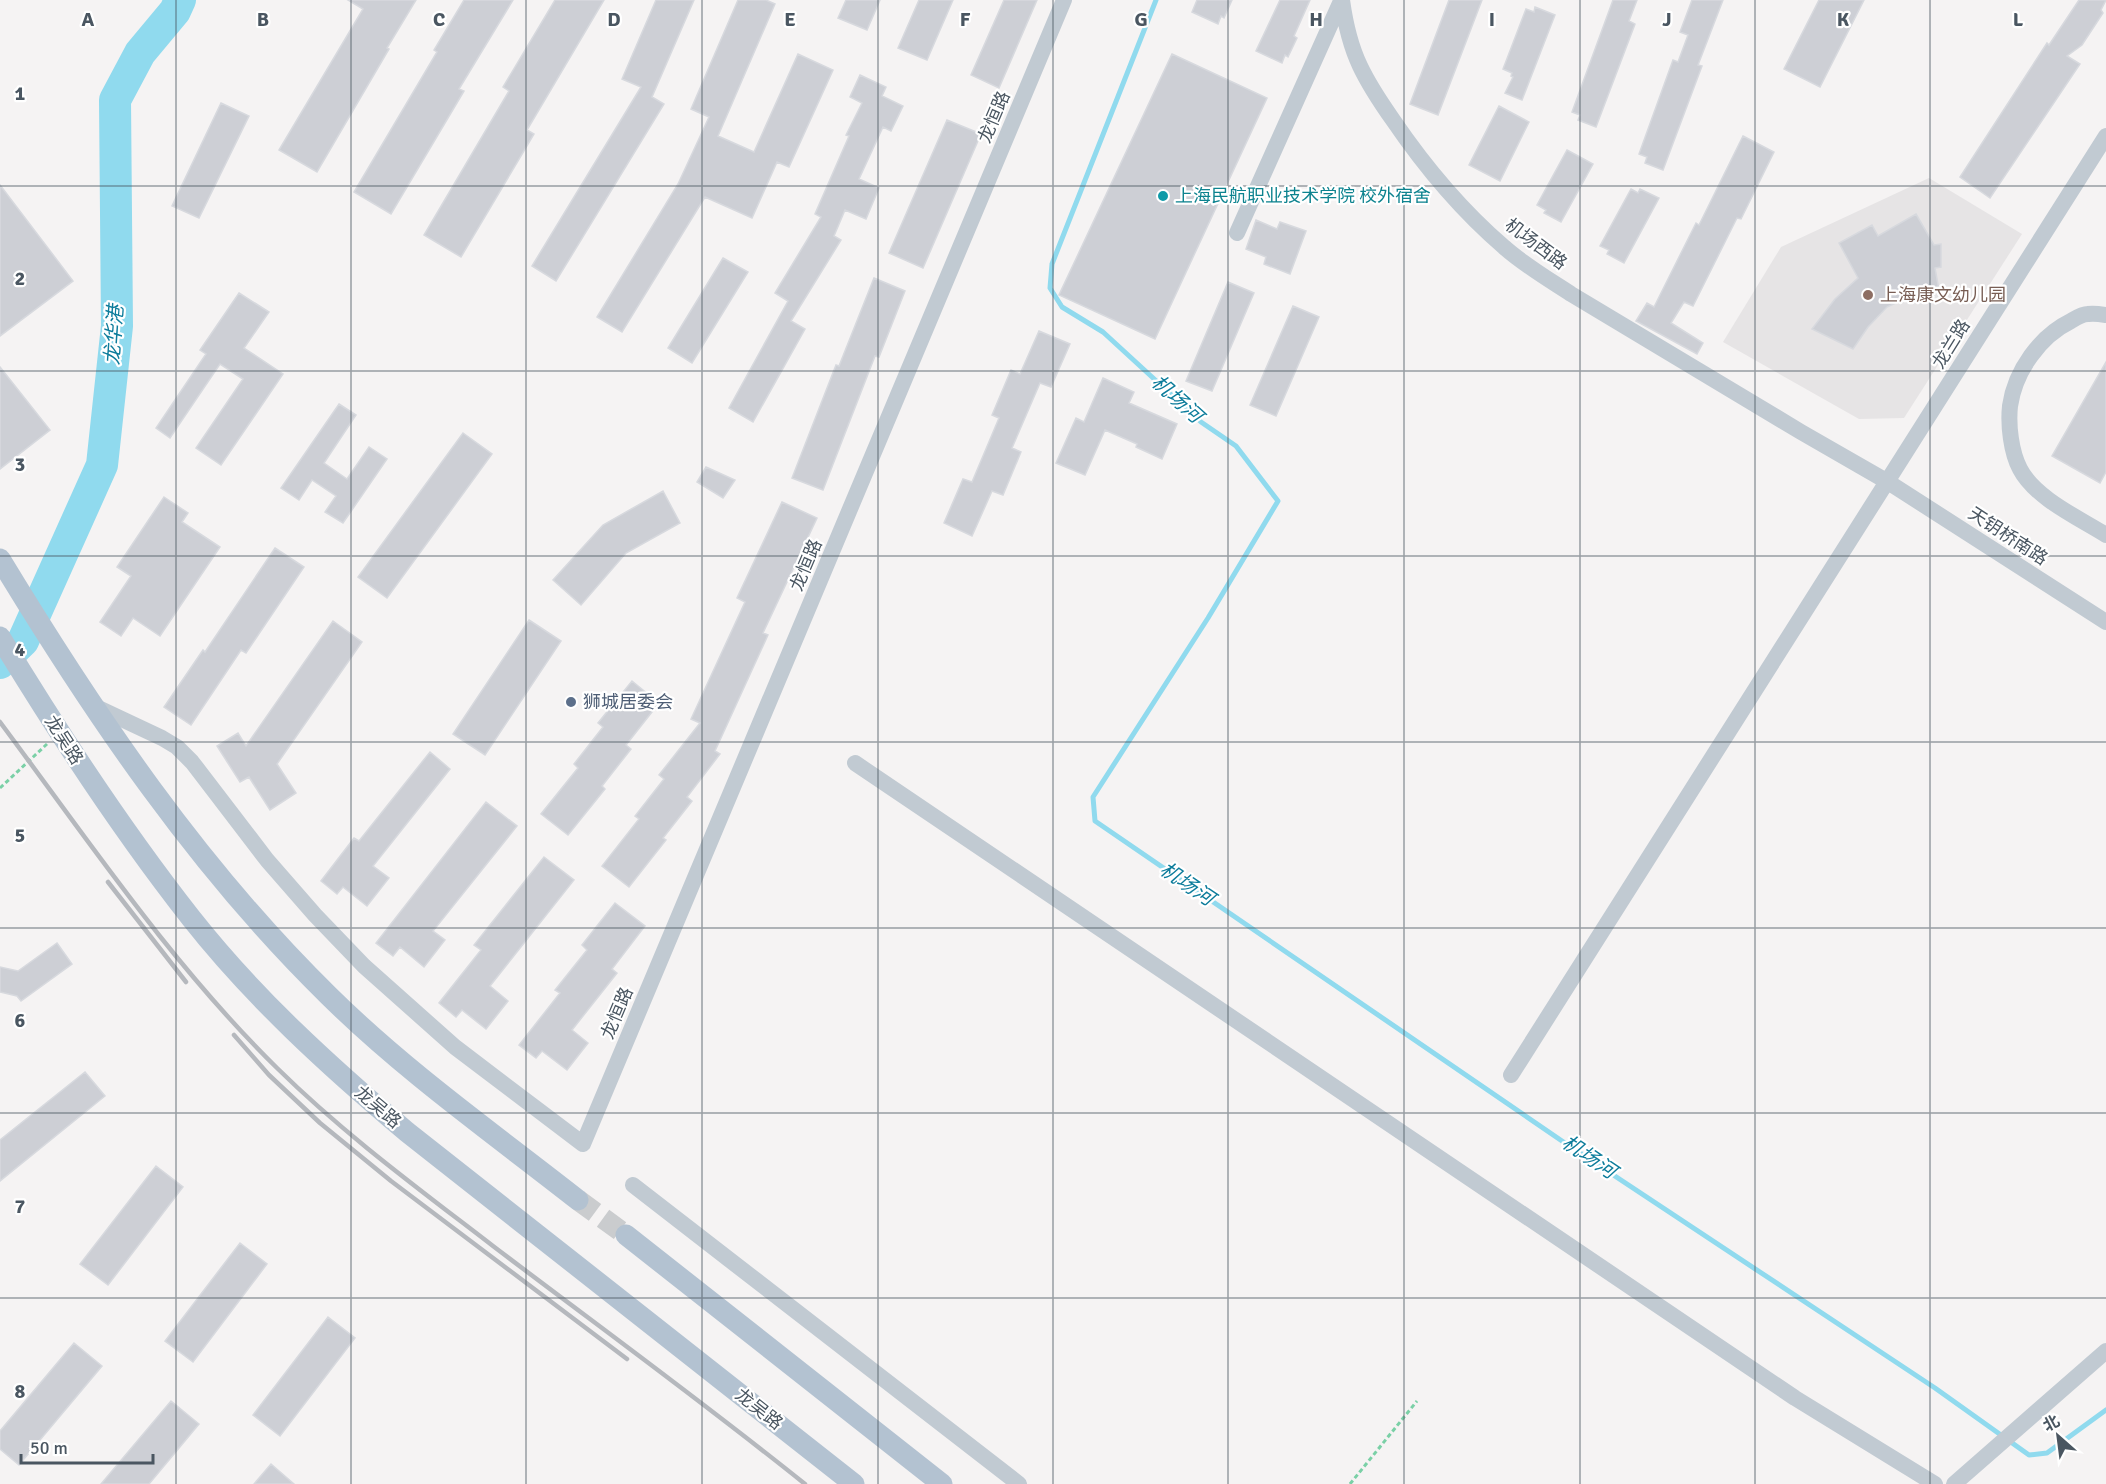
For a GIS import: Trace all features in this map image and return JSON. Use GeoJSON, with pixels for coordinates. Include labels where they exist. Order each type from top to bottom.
{"type":"FeatureCollection","features":[{"type":"Feature","properties":{"kind":"main road"},"geometry":{"type":"LineString","coordinates":[[0,559],[72,674],[137,768],[223,879],[277,943],[382,1045],[578,1200]]}},
{"type":"Feature","properties":{"kind":"main road","name":"龙吴路"},"geometry":{"type":"LineString","coordinates":[[0,637],[58,733],[142,854],[192,920],[242,976],[341,1075],[407,1132],[854,1484]]}},
{"type":"Feature","properties":{"kind":"main road"},"geometry":{"type":"LineString","coordinates":[[626,1235],[942,1484]]}},
{"type":"Feature","properties":{"kind":"street","name":"龙恒路"},"geometry":{"type":"LineString","coordinates":[[94,706],[177,747],[192,762],[267,860],[364,966],[455,1047],[583,1144],[1064,0]]}},
{"type":"Feature","properties":{"kind":"street"},"geometry":{"type":"LineString","coordinates":[[1238,233],[1341,0]]}},
{"type":"Feature","properties":{"kind":"street","name":"机场西路"},"geometry":{"type":"LineString","coordinates":[[1341,0],[1347,31],[1359,65],[1376,95],[1435,177],[1465,211],[1505,249],[1540,274],[1888,482]]}},
{"type":"Feature","properties":{"kind":"street","name":"龙兰路"},"geometry":{"type":"LineString","coordinates":[[1511,1075],[2106,136]]}},
{"type":"Feature","properties":{"kind":"street"},"geometry":{"type":"LineString","coordinates":[[2106,315],[2086,314],[2057,327],[2037,348],[2019,376],[2010,406],[2013,452],[2029,482],[2042,495],[2106,535]]}},
{"type":"Feature","properties":{"kind":"street","name":"天钥桥南路"},"geometry":{"type":"LineString","coordinates":[[1888,482],[2106,622]]}},
{"type":"Feature","properties":{"kind":"street"},"geometry":{"type":"LineString","coordinates":[[855,763],[1795,1398],[1935,1484]]}},
{"type":"Feature","properties":{"kind":"street"},"geometry":{"type":"LineString","coordinates":[[633,1185],[1019,1484]]}},
{"type":"Feature","properties":{"kind":"street"},"geometry":{"type":"LineString","coordinates":[[1954,1484],[2106,1351]]}},
{"type":"Feature","properties":{"kind":"path"},"geometry":{"type":"LineString","coordinates":[[0,788],[58,733]]}},
{"type":"Feature","properties":{"kind":"path"},"geometry":{"type":"LineString","coordinates":[[1350,1484],[1417,1401]]}},
{"type":"Feature","properties":{"kind":"shaded area","name":"上海康文幼儿园"},"geometry":{"type":"Polygon","coordinates":[[[1929,178],[2022,234],[1904,418],[1859,419],[1723,342],[1781,247],[1929,178]]]}},
{"type":"Feature","properties":{"kind":"building"},"geometry":{"type":"Polygon","coordinates":[[[348,0],[416,0],[317,172],[279,150],[363,9],[348,0]]]}},
{"type":"Feature","properties":{"kind":"building"},"geometry":{"type":"Polygon","coordinates":[[[464,0],[513,0],[459,89],[464,91],[391,214],[354,192],[437,52],[434,50],[464,0]]]}},
{"type":"Feature","properties":{"kind":"building"},"geometry":{"type":"Polygon","coordinates":[[[555,0],[604,0],[527,130],[534,134],[461,257],[424,235],[509,91],[503,87],[555,0]]]}},
{"type":"Feature","properties":{"kind":"building"},"geometry":{"type":"Polygon","coordinates":[[[656,0],[694,0],[652,97],[664,104],[556,281],[532,266],[641,87],[622,79],[656,0]]]}},
{"type":"Feature","properties":{"kind":"building"},"geometry":{"type":"Polygon","coordinates":[[[738,0],[766,0],[775,4],[718,136],[754,152],[798,54],[833,70],[789,167],[777,162],[752,218],[705,197],[622,332],[597,317],[678,184],[709,117],[691,109],[738,0]]]}},
{"type":"Feature","properties":{"kind":"building"},"geometry":{"type":"Polygon","coordinates":[[[846,0],[880,0],[867,30],[838,18],[846,0]]]}},
{"type":"Feature","properties":{"kind":"building"},"geometry":{"type":"Polygon","coordinates":[[[919,0],[953,0],[927,60],[898,48],[919,0]]]}},
{"type":"Feature","properties":{"kind":"building"},"geometry":{"type":"Polygon","coordinates":[[[1004,0],[1037,0],[999,88],[971,75],[1004,0]]]}},
{"type":"Feature","properties":{"kind":"building"},"geometry":{"type":"Polygon","coordinates":[[[1197,0],[1232,0],[1224,18],[1221,16],[1218,24],[1192,12],[1197,0]]]}},
{"type":"Feature","properties":{"kind":"building"},"geometry":{"type":"Polygon","coordinates":[[[1280,0],[1310,0],[1294,36],[1297,38],[1288,57],[1285,55],[1282,63],[1256,51],[1280,0]]]}},
{"type":"Feature","properties":{"kind":"building"},"geometry":{"type":"Polygon","coordinates":[[[1449,0],[1482,0],[1438,115],[1410,104],[1449,0]]]}},
{"type":"Feature","properties":{"kind":"building"},"geometry":{"type":"Polygon","coordinates":[[[1613,0],[1637,0],[1629,21],[1635,24],[1596,127],[1578,120],[1580,115],[1572,112],[1613,0]]]}},
{"type":"Feature","properties":{"kind":"building"},"geometry":{"type":"Polygon","coordinates":[[[1692,0],[1723,0],[1698,65],[1702,66],[1663,170],[1645,163],[1647,157],[1639,154],[1673,60],[1678,62],[1688,35],[1680,32],[1692,0]]]}},
{"type":"Feature","properties":{"kind":"building"},"geometry":{"type":"Polygon","coordinates":[[[1819,0],[1864,0],[1820,87],[1784,69],[1819,0]]]}},
{"type":"Feature","properties":{"kind":"building"},"geometry":{"type":"Polygon","coordinates":[[[2079,0],[2106,0],[2101,10],[2103,13],[2082,45],[2067,56],[2080,64],[1990,198],[1960,177],[2047,43],[2049,45],[2079,0]]]}},
{"type":"Feature","properties":{"kind":"building"},"geometry":{"type":"Polygon","coordinates":[[[1535,7],[1555,15],[1522,100],[1505,93],[1513,77],[1512,73],[1503,69],[1526,9],[1534,12],[1535,7]]]}},
{"type":"Feature","properties":{"kind":"building","name":"上海民航职业技术学院 校外宿舍"},"geometry":{"type":"Polygon","coordinates":[[[1172,54],[1267,98],[1155,339],[1059,295],[1172,54]]]}},
{"type":"Feature","properties":{"kind":"building"},"geometry":{"type":"Polygon","coordinates":[[[860,75],[886,87],[882,96],[903,106],[891,131],[883,127],[859,179],[879,188],[866,219],[845,210],[834,236],[841,240],[791,321],[805,329],[753,422],[729,408],[788,301],[775,293],[821,217],[815,214],[849,136],[846,135],[862,103],[850,97],[860,75]]]}},
{"type":"Feature","properties":{"kind":"building"},"geometry":{"type":"Polygon","coordinates":[[[221,103],[249,116],[199,218],[172,206],[221,103]]]}},
{"type":"Feature","properties":{"kind":"building"},"geometry":{"type":"Polygon","coordinates":[[[1499,106],[1529,122],[1500,181],[1469,165],[1499,106]]]}},
{"type":"Feature","properties":{"kind":"building"},"geometry":{"type":"Polygon","coordinates":[[[947,120],[981,134],[923,268],[889,253],[947,120]]]}},
{"type":"Feature","properties":{"kind":"building"},"geometry":{"type":"Polygon","coordinates":[[[1743,136],[1774,152],[1741,219],[1737,218],[1693,306],[1684,302],[1671,323],[1703,343],[1697,354],[1636,321],[1647,303],[1654,307],[1696,223],[1699,225],[1743,136]]]}},
{"type":"Feature","properties":{"kind":"building"},"geometry":{"type":"Polygon","coordinates":[[[1567,150],[1593,164],[1561,222],[1544,213],[1546,210],[1537,205],[1567,150]]]}},
{"type":"Feature","properties":{"kind":"building"},"geometry":{"type":"Polygon","coordinates":[[[0,185],[73,281],[0,336],[0,185]]]}},
{"type":"Feature","properties":{"kind":"building"},"geometry":{"type":"Polygon","coordinates":[[[1631,189],[1638,193],[1640,189],[1659,198],[1624,263],[1607,254],[1609,250],[1600,246],[1631,189]]]}},
{"type":"Feature","properties":{"kind":"building"},"geometry":{"type":"Polygon","coordinates":[[[1916,214],[1934,245],[1941,244],[1941,267],[1935,268],[1939,290],[1919,292],[1887,307],[1868,327],[1853,349],[1812,329],[1835,299],[1858,278],[1839,243],[1872,225],[1878,236],[1916,214]]]}},
{"type":"Feature","properties":{"kind":"building"},"geometry":{"type":"Polygon","coordinates":[[[1256,220],[1277,229],[1280,222],[1306,231],[1290,274],[1264,264],[1266,257],[1246,249],[1256,220]]]}},
{"type":"Feature","properties":{"kind":"building"},"geometry":{"type":"Polygon","coordinates":[[[723,258],[748,272],[692,363],[668,348],[723,258]]]}},
{"type":"Feature","properties":{"kind":"building"},"geometry":{"type":"Polygon","coordinates":[[[874,278],[905,291],[879,357],[875,356],[823,490],[792,478],[836,365],[839,366],[874,278]]]}},
{"type":"Feature","properties":{"kind":"building"},"geometry":{"type":"Polygon","coordinates":[[[1228,282],[1254,293],[1212,391],[1186,381],[1228,282]]]}},
{"type":"Feature","properties":{"kind":"building"},"geometry":{"type":"Polygon","coordinates":[[[239,293],[269,312],[244,348],[283,374],[221,465],[196,448],[243,379],[220,364],[170,438],[156,428],[206,354],[200,350],[239,293]]]}},
{"type":"Feature","properties":{"kind":"building"},"geometry":{"type":"Polygon","coordinates":[[[1293,306],[1319,317],[1276,416],[1250,405],[1293,306]]]}},
{"type":"Feature","properties":{"kind":"building"},"geometry":{"type":"Polygon","coordinates":[[[1039,331],[1070,344],[1051,387],[1040,383],[1012,448],[1021,452],[1003,495],[992,491],[972,536],[944,523],[963,479],[972,482],[999,418],[992,415],[1011,370],[1020,374],[1039,331]]]}},
{"type":"Feature","properties":{"kind":"building"},"geometry":{"type":"Polygon","coordinates":[[[2106,362],[2106,472],[2100,483],[2052,456],[2106,362]]]}},
{"type":"Feature","properties":{"kind":"building"},"geometry":{"type":"Polygon","coordinates":[[[0,367],[50,430],[0,469],[0,367]]]}},
{"type":"Feature","properties":{"kind":"building"},"geometry":{"type":"Polygon","coordinates":[[[1103,378],[1134,392],[1129,403],[1177,424],[1162,459],[1136,447],[1137,444],[1105,430],[1085,475],[1056,463],[1076,418],[1084,422],[1103,378]]]}},
{"type":"Feature","properties":{"kind":"building"},"geometry":{"type":"Polygon","coordinates":[[[339,404],[356,415],[324,463],[347,479],[369,447],[387,459],[343,523],[325,512],[336,496],[312,480],[299,500],[281,488],[339,404]]]}},
{"type":"Feature","properties":{"kind":"building"},"geometry":{"type":"Polygon","coordinates":[[[463,433],[492,454],[387,598],[358,577],[463,433]]]}},
{"type":"Feature","properties":{"kind":"building"},"geometry":{"type":"Polygon","coordinates":[[[706,467],[735,480],[723,498],[697,482],[706,467]]]}},
{"type":"Feature","properties":{"kind":"building"},"geometry":{"type":"Polygon","coordinates":[[[663,491],[680,523],[626,553],[581,605],[553,580],[603,525],[663,491]]]}},
{"type":"Feature","properties":{"kind":"building"},"geometry":{"type":"Polygon","coordinates":[[[164,497],[188,513],[182,522],[220,547],[160,636],[133,618],[121,636],[100,622],[131,576],[117,567],[164,497]]]}},
{"type":"Feature","properties":{"kind":"building"},"geometry":{"type":"Polygon","coordinates":[[[782,502],[817,518],[763,633],[768,635],[715,751],[720,754],[687,797],[692,801],[663,838],[666,840],[629,887],[602,866],[639,819],[635,816],[664,779],[659,775],[700,723],[691,719],[745,602],[737,598],[782,502]]]}},
{"type":"Feature","properties":{"kind":"building"},"geometry":{"type":"Polygon","coordinates":[[[275,548],[304,567],[246,653],[241,650],[191,725],[164,707],[203,650],[205,652],[275,548]]]}},
{"type":"Feature","properties":{"kind":"building"},"geometry":{"type":"Polygon","coordinates":[[[529,620],[561,641],[485,755],[453,734],[529,620]]]}},
{"type":"Feature","properties":{"kind":"building"},"geometry":{"type":"Polygon","coordinates":[[[333,621],[362,642],[277,764],[296,793],[270,810],[249,777],[240,782],[217,746],[238,733],[246,746],[333,621]]]}},
{"type":"Feature","properties":{"kind":"building"},"geometry":{"type":"Polygon","coordinates":[[[632,681],[659,703],[626,745],[631,749],[602,786],[605,789],[568,835],[541,814],[578,768],[574,764],[603,727],[598,723],[632,681]]]}},
{"type":"Feature","properties":{"kind":"building"},"geometry":{"type":"Polygon","coordinates":[[[430,752],[450,769],[373,866],[389,878],[367,906],[343,887],[337,894],[321,881],[354,838],[359,841],[430,752]]]}},
{"type":"Feature","properties":{"kind":"building"},"geometry":{"type":"Polygon","coordinates":[[[486,802],[517,826],[433,931],[445,940],[424,967],[400,947],[393,956],[376,943],[486,802]]]}},
{"type":"Feature","properties":{"kind":"building"},"geometry":{"type":"Polygon","coordinates":[[[544,857],[574,880],[490,986],[508,1001],[486,1029],[462,1010],[456,1017],[439,1003],[481,950],[474,945],[544,857]]]}},
{"type":"Feature","properties":{"kind":"building"},"geometry":{"type":"Polygon","coordinates":[[[615,903],[645,926],[612,969],[617,973],[572,1030],[588,1043],[567,1070],[542,1051],[536,1058],[519,1045],[560,993],[555,990],[587,950],[582,945],[615,903]]]}},
{"type":"Feature","properties":{"kind":"building"},"geometry":{"type":"Polygon","coordinates":[[[57,943],[72,964],[21,1001],[17,996],[0,992],[0,967],[18,971],[57,943]]]}},
{"type":"Feature","properties":{"kind":"building"},"geometry":{"type":"Polygon","coordinates":[[[85,1072],[105,1096],[0,1181],[0,1140],[85,1072]]]}},
{"type":"Feature","properties":{"kind":"building"},"geometry":{"type":"Polygon","coordinates":[[[156,1166],[183,1187],[108,1285],[80,1264],[156,1166]]]}},
{"type":"Feature","properties":{"kind":"building"},"geometry":{"type":"Polygon","coordinates":[[[240,1243],[267,1264],[193,1362],[165,1341],[240,1243]]]}},
{"type":"Feature","properties":{"kind":"building"},"geometry":{"type":"Polygon","coordinates":[[[328,1317],[355,1338],[280,1436],[253,1415],[328,1317]]]}},
{"type":"Feature","properties":{"kind":"building"},"geometry":{"type":"Polygon","coordinates":[[[74,1343],[102,1366],[19,1465],[0,1449],[0,1431],[74,1343]]]}},
{"type":"Feature","properties":{"kind":"building"},"geometry":{"type":"Polygon","coordinates":[[[171,1401],[199,1424],[149,1484],[101,1484],[171,1401]]]}},
{"type":"Feature","properties":{"kind":"building"},"geometry":{"type":"Polygon","coordinates":[[[271,1464],[294,1484],[254,1484],[271,1464]]]}},
{"type":"Feature","properties":{"kind":"waterway","name":"龙华港"},"geometry":{"type":"LineString","coordinates":[[0,663],[23,641],[102,465],[117,326],[115,100],[140,53],[175,11],[180,0]]}},
{"type":"Feature","properties":{"kind":"waterway","name":"机场河"},"geometry":{"type":"LineString","coordinates":[[1156,0],[1052,264],[1050,288],[1062,307],[1103,332],[1201,422],[1236,446],[1278,501],[1208,618],[1093,797],[1095,821],[1562,1141],[1935,1388],[2029,1455],[2047,1453],[2106,1410]]}},
{"type":"Feature","properties":{"kind":"tunnel"},"geometry":{"type":"LineString","coordinates":[[578,1200],[626,1235]]}},
{"type":"Feature","properties":{"kind":"railway"},"geometry":{"type":"LineString","coordinates":[[0,722],[166,944],[239,1028],[302,1092],[410,1182],[689,1393],[805,1484]]}},
{"type":"Feature","properties":{"kind":"railway"},"geometry":{"type":"LineString","coordinates":[[108,882],[186,982]]}},
{"type":"Feature","properties":{"kind":"railway"},"geometry":{"type":"LineString","coordinates":[[234,1035],[269,1075],[320,1123],[391,1181],[627,1359]]}},
{"type":"Feature","properties":{"kind":"place","name":"上海民航职业技术学院 校外宿舍"},"geometry":{"type":"Point","coordinates":[1163,196]}},
{"type":"Feature","properties":{"kind":"place","name":"上海康文幼儿园"},"geometry":{"type":"Point","coordinates":[1868,295]}},
{"type":"Feature","properties":{"kind":"place","name":"狮城居委会"},"geometry":{"type":"Point","coordinates":[571,702]}}]}
